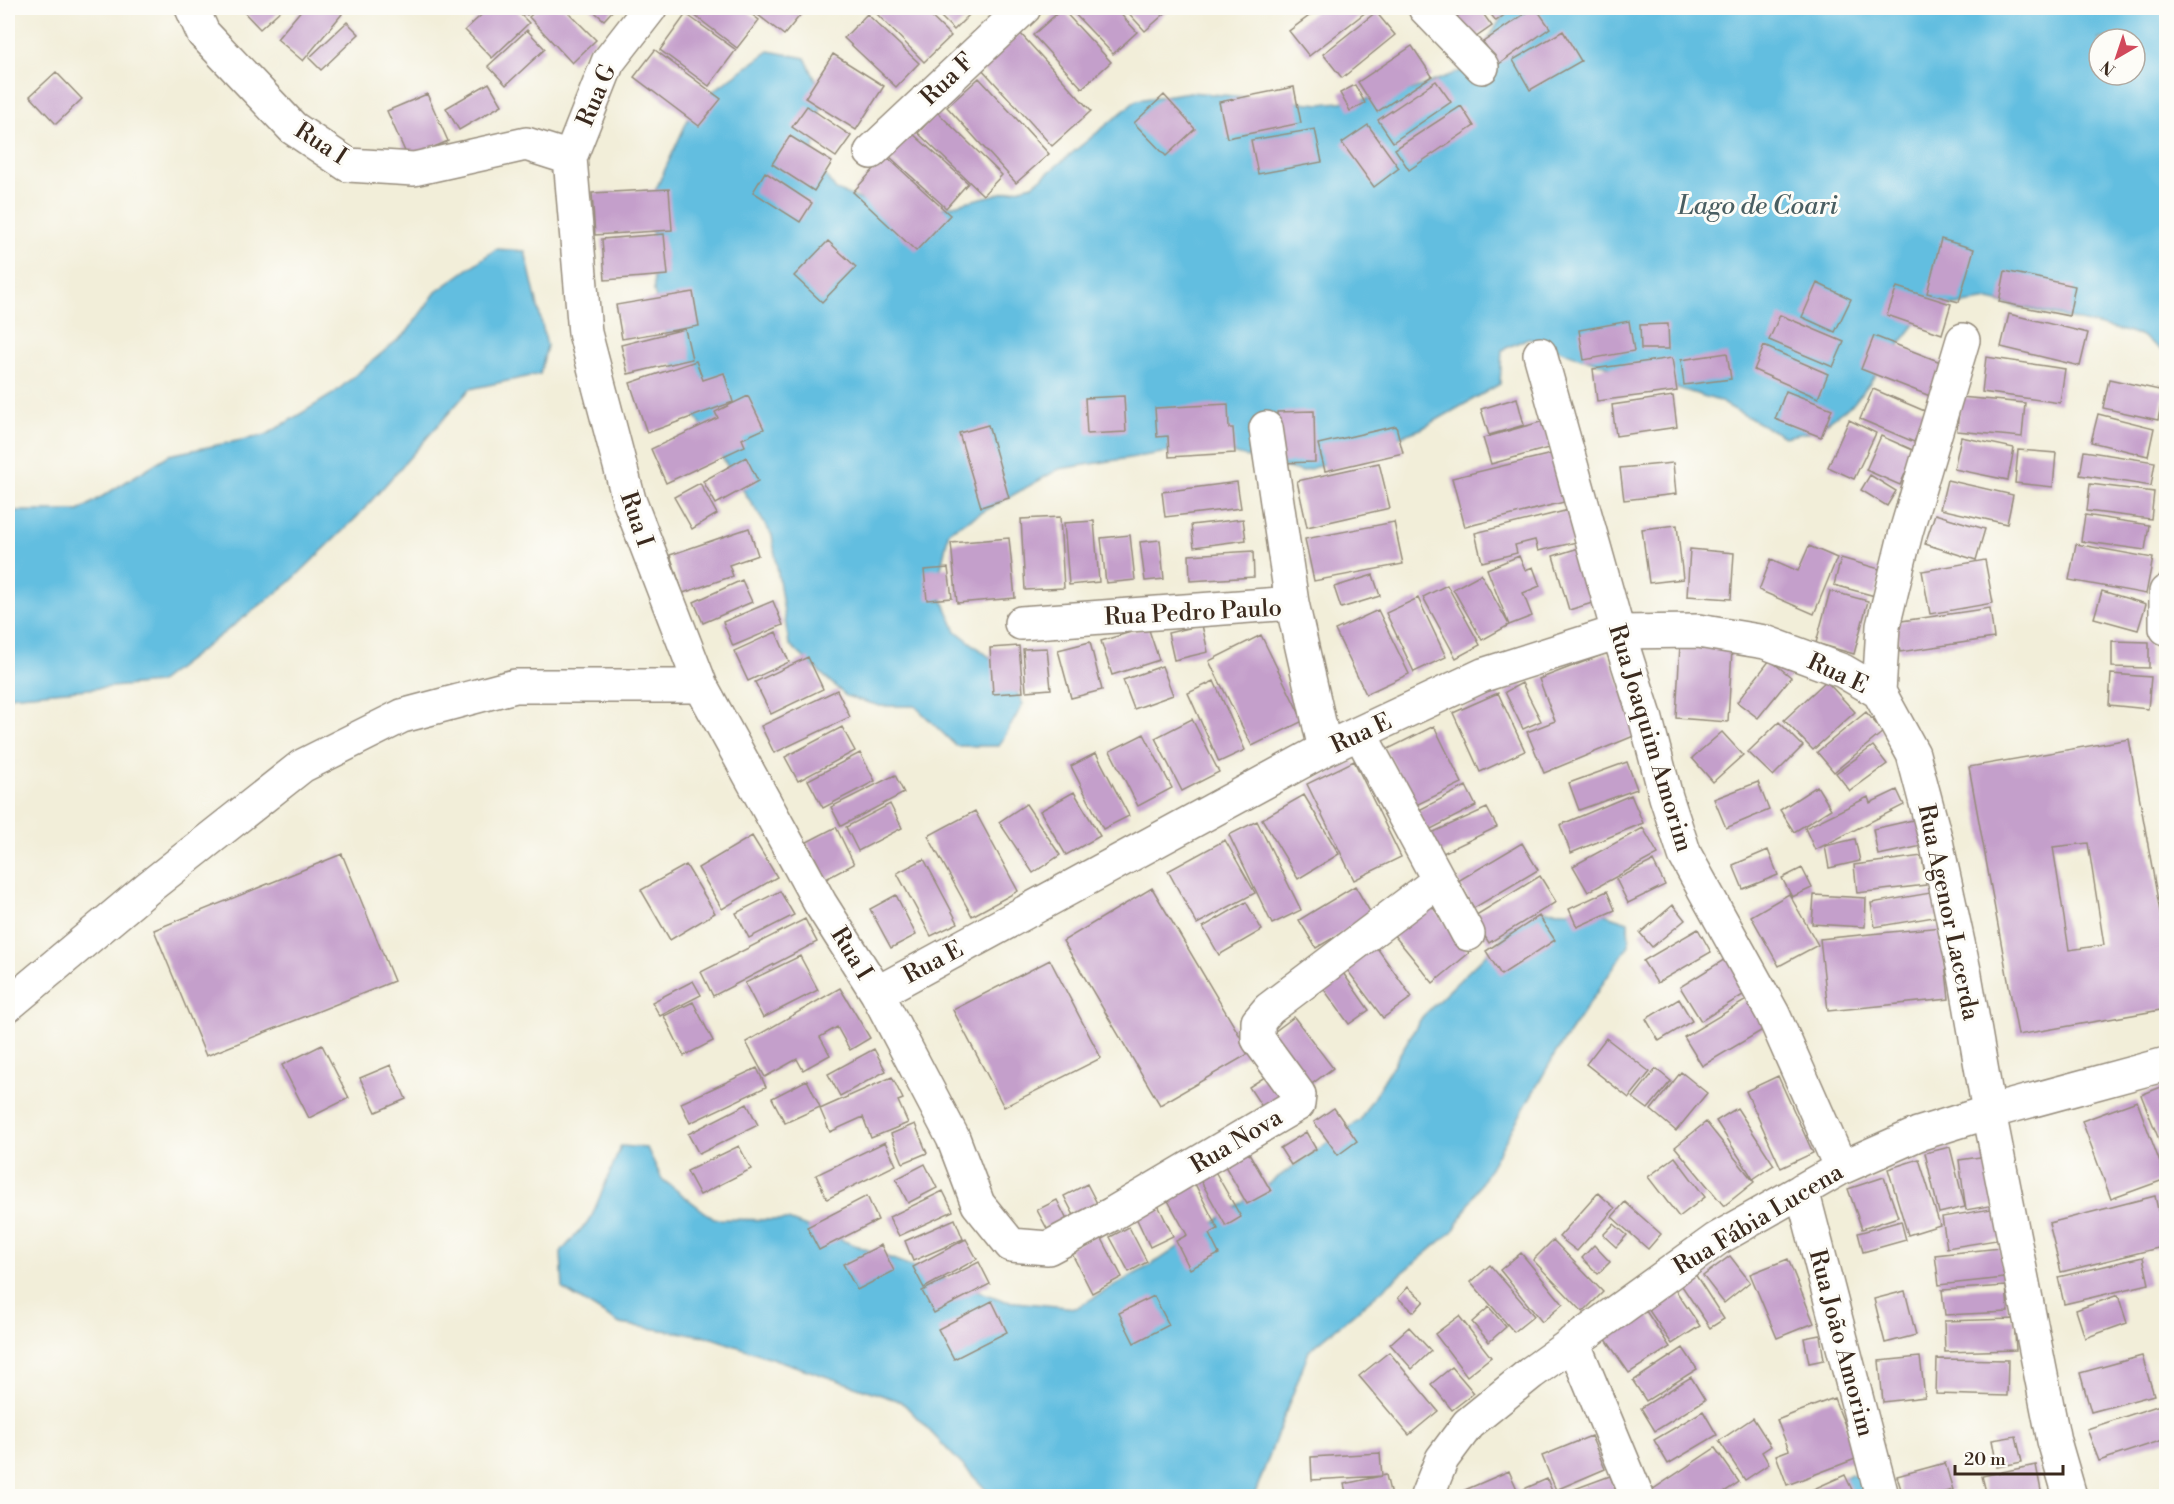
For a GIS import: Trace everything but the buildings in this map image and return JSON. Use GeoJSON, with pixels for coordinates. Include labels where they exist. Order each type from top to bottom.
{"type":"FeatureCollection","features":[{"type":"Feature","properties":{"kind":"street","name":"Rua I"},"geometry":{"type":"LineString","coordinates":[[192,8],[203,33],[293,128],[348,165],[414,169],[526,144],[570,158],[585,333],[629,500],[700,686],[820,903],[877,993],[953,1138],[978,1204],[1011,1245]]}},
{"type":"Feature","properties":{"kind":"street","name":"Rua G"},"geometry":{"type":"LineString","coordinates":[[570,158],[608,62],[650,8]]}},
{"type":"Feature","properties":{"kind":"street","name":"Rua F"},"geometry":{"type":"LineString","coordinates":[[871,152],[1024,8]]}},
{"type":"Feature","properties":{"kind":"street"},"geometry":{"type":"LineString","coordinates":[[1425,8],[1482,68]]}},
{"type":"Feature","properties":{"kind":"street"},"geometry":{"type":"LineString","coordinates":[[1879,692],[1883,626],[1906,532],[1963,340]]}},
{"type":"Feature","properties":{"kind":"street","name":"Rua Joaquim Amorim"},"geometry":{"type":"LineString","coordinates":[[1540,354],[1618,632],[1646,716],[1666,797],[1685,855],[1773,1014],[1841,1168]]}},
{"type":"Feature","properties":{"kind":"street"},"geometry":{"type":"LineString","coordinates":[[1266,428],[1292,603]]}},
{"type":"Feature","properties":{"kind":"street"},"geometry":{"type":"LineString","coordinates":[[2166,592],[2166,628]]}},
{"type":"Feature","properties":{"kind":"street","name":"Rua Pedro Paulo"},"geometry":{"type":"LineString","coordinates":[[1021,623],[1292,603],[1326,749]]}},
{"type":"Feature","properties":{"kind":"street","name":"Rua E"},"geometry":{"type":"LineString","coordinates":[[877,993],[1326,749],[1483,675],[1618,632],[1698,631],[1765,642],[1843,671],[1879,692]]}},
{"type":"Feature","properties":{"kind":"street"},"geometry":{"type":"LineString","coordinates":[[8,1005],[149,887],[302,766],[402,716],[515,686],[700,686]]}},
{"type":"Feature","properties":{"kind":"street","name":"Rua Agenor Lacerda"},"geometry":{"type":"LineString","coordinates":[[1879,692],[1913,754],[1936,841],[1965,975],[1989,1112],[2054,1441],[2070,1497]]}},
{"type":"Feature","properties":{"kind":"street"},"geometry":{"type":"LineString","coordinates":[[1360,734],[1468,934]]}},
{"type":"Feature","properties":{"kind":"street","name":"Rua Nova"},"geometry":{"type":"LineString","coordinates":[[1011,1245],[1048,1248],[1112,1214],[1298,1104],[1299,1095],[1258,1039],[1258,1022],[1269,1009],[1438,881]]}},
{"type":"Feature","properties":{"kind":"street","name":"Rua Fábia Lucena"},"geometry":{"type":"LineString","coordinates":[[1426,1497],[1442,1459],[1468,1424],[1531,1373],[1717,1239],[1841,1168],[1918,1134],[1989,1112],[2166,1064]]}},
{"type":"Feature","properties":{"kind":"street","name":"Rua João Amorim"},"geometry":{"type":"LineString","coordinates":[[1802,1190],[1882,1497]]}},
{"type":"Feature","properties":{"kind":"street"},"geometry":{"type":"LineString","coordinates":[[1573,1342],[1638,1497]]}},
{"type":"Feature","properties":{"kind":"water","name":"Lago de Coari"},"geometry":{"type":"Polygon","coordinates":[[[1508,8],[2166,9],[2166,353],[2140,335],[1989,300],[1926,310],[1854,403],[1815,431],[1784,437],[1719,401],[1572,355],[1528,338],[1502,350],[1500,384],[1421,429],[1302,472],[1207,446],[1059,469],[949,531],[937,587],[956,631],[1006,670],[1023,704],[999,746],[956,746],[915,706],[880,706],[846,696],[789,644],[772,535],[684,399],[654,292],[651,200],[695,104],[769,51],[805,58],[823,95],[812,158],[836,190],[906,217],[1033,185],[1137,100],[1190,92],[1321,104],[1395,96],[1469,68],[1508,8]]]}},
{"type":"Feature","properties":{"kind":"water"},"geometry":{"type":"Polygon","coordinates":[[[496,249],[525,251],[547,346],[540,374],[470,389],[357,517],[289,583],[158,683],[8,696],[8,511],[79,511],[169,455],[266,435],[333,394],[407,332],[436,292],[496,249]]]}},
{"type":"Feature","properties":{"kind":"water"},"geometry":{"type":"Polygon","coordinates":[[[1531,910],[1598,912],[1628,922],[1629,945],[1557,1051],[1454,1230],[1309,1351],[1254,1496],[992,1496],[902,1402],[706,1336],[620,1324],[563,1289],[561,1252],[591,1218],[621,1146],[647,1148],[662,1179],[714,1219],[788,1220],[1005,1301],[1076,1308],[1159,1260],[1360,1120],[1422,1017],[1531,910]]]}},
{"type":"Feature","properties":{"kind":"water"},"geometry":{"type":"Polygon","coordinates":[[[1851,1474],[1886,1489],[1892,1496],[1810,1496],[1851,1474]]]}}]}
